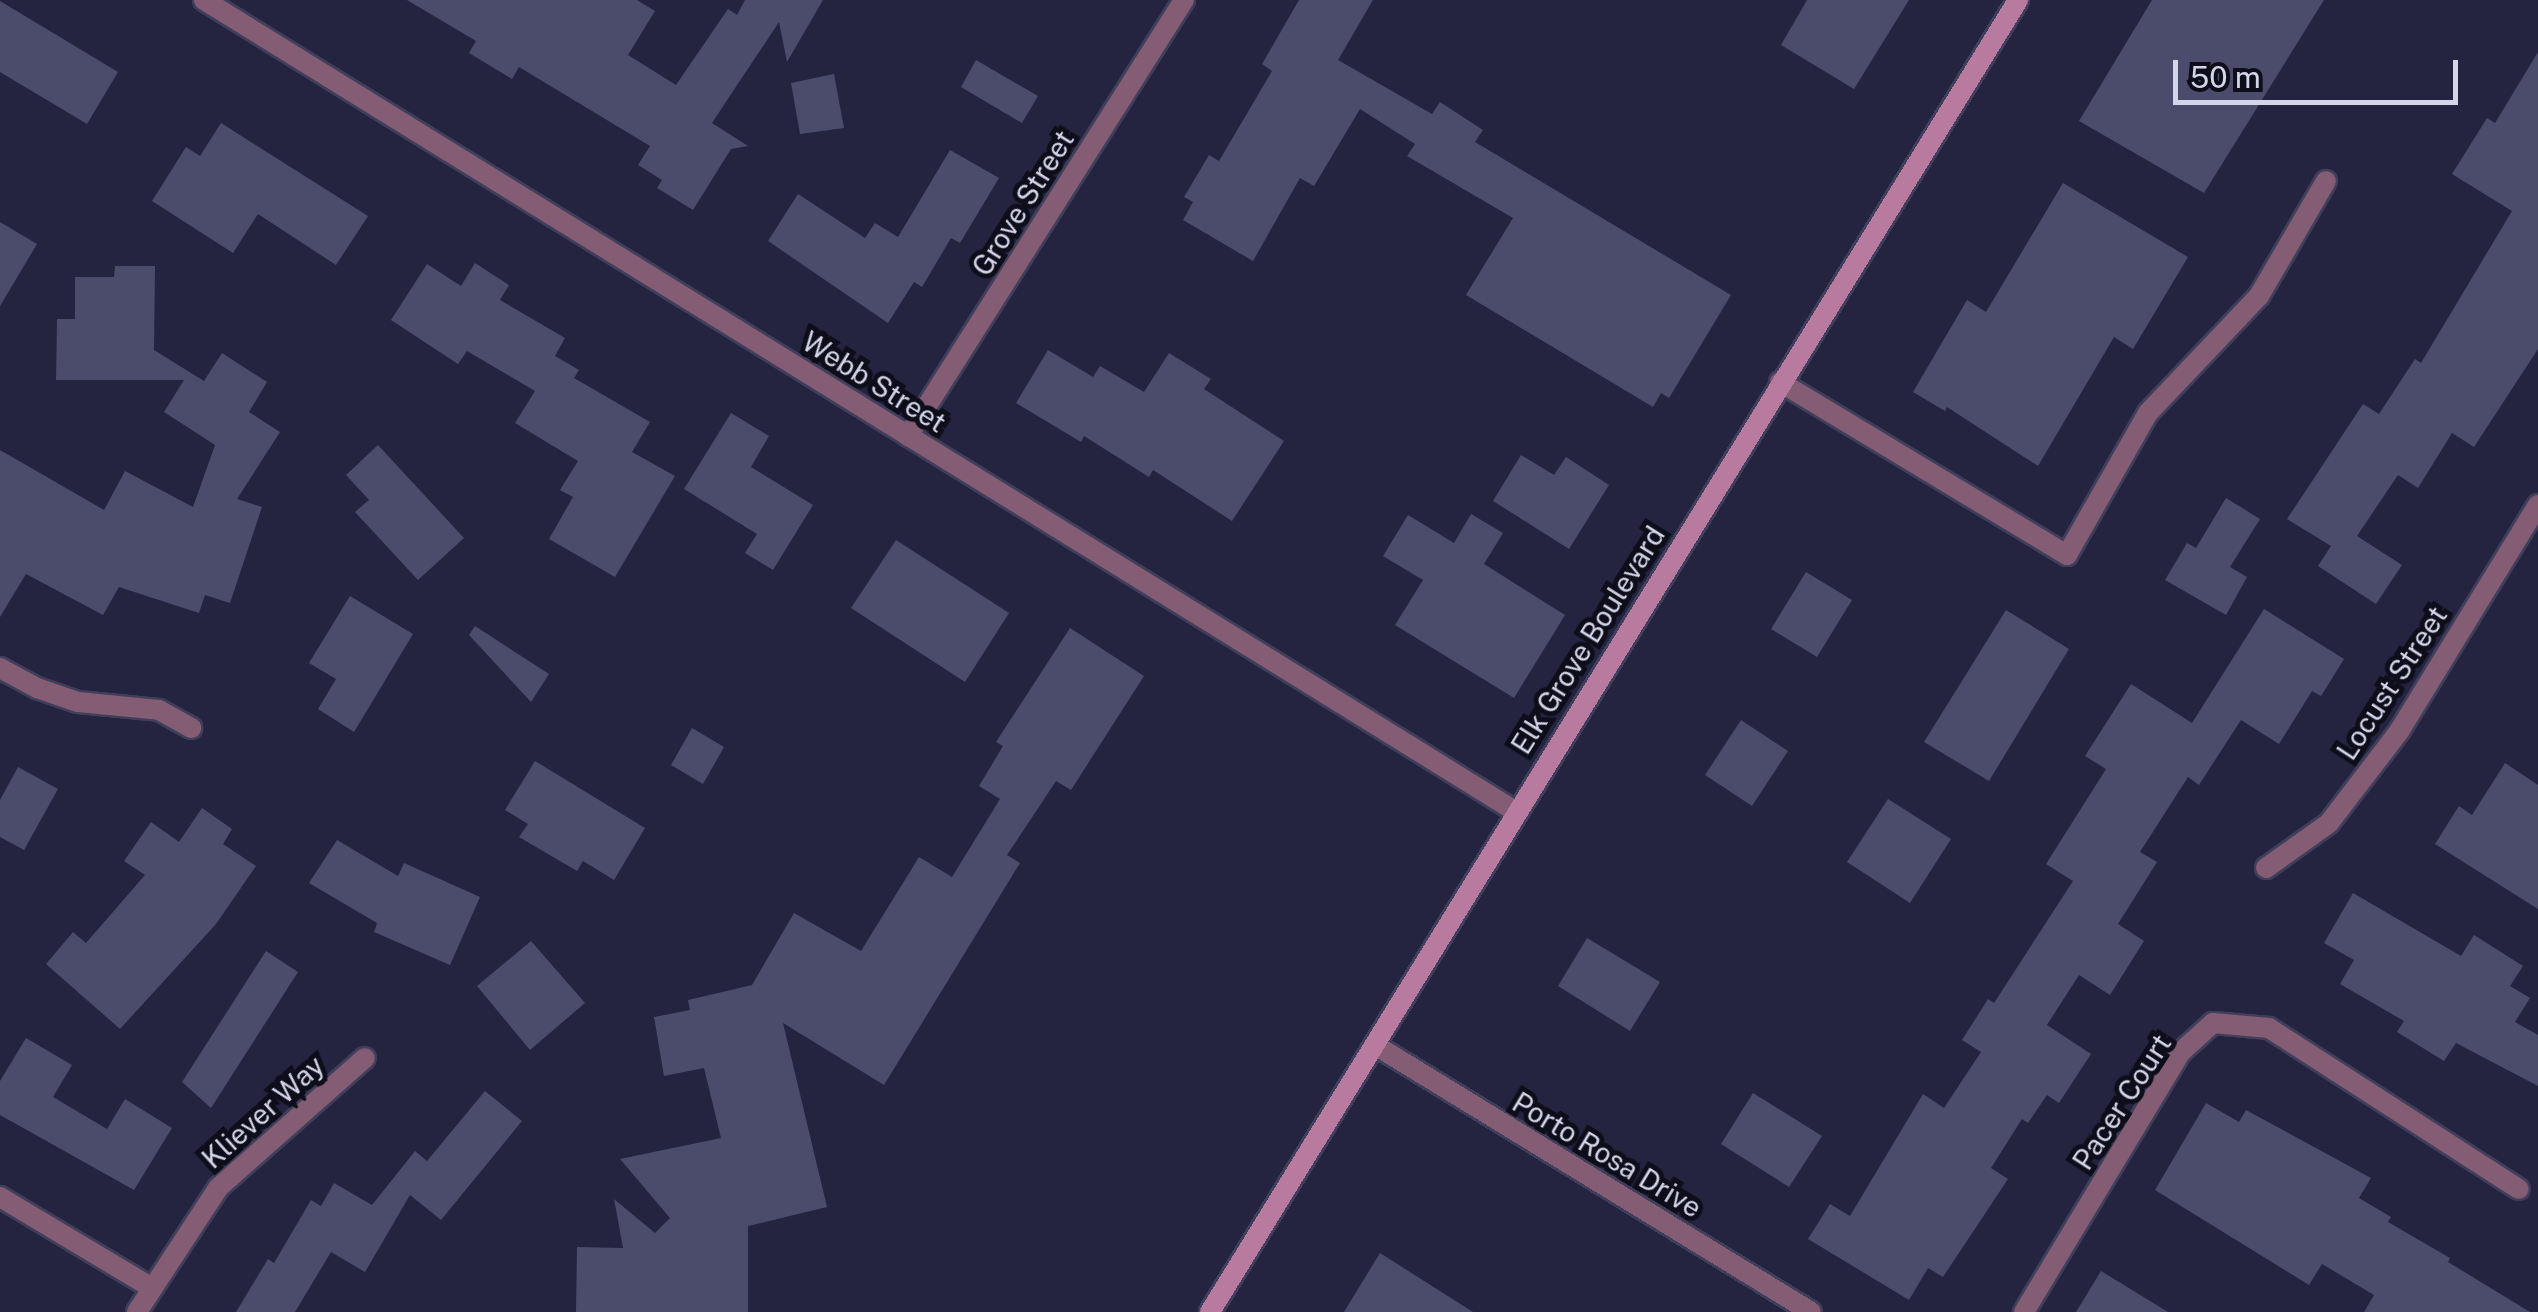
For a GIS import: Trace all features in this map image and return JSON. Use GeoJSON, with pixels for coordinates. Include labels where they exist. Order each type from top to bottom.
{"type":"FeatureCollection","features":[{"type":"Feature","properties":{"kind":"main road","name":"Elk Grove Boulevard"},"geometry":{"type":"LineString","coordinates":[[1210,1312],[1515,811],[2018,0]]}},
{"type":"Feature","properties":{"kind":"street","name":"Webb Street"},"geometry":{"type":"LineString","coordinates":[[204,0],[1515,811]]}},
{"type":"Feature","properties":{"kind":"street","name":"Grove Street"},"geometry":{"type":"LineString","coordinates":[[908,436],[1184,0]]}},
{"type":"Feature","properties":{"kind":"street"},"geometry":{"type":"LineString","coordinates":[[1780,382],[2068,555],[2148,413],[2259,296],[2326,182]]}},
{"type":"Feature","properties":{"kind":"street","name":"Locust Street"},"geometry":{"type":"LineString","coordinates":[[2266,868],[2329,823],[2400,730],[2538,505]]}},
{"type":"Feature","properties":{"kind":"street"},"geometry":{"type":"LineString","coordinates":[[0,668],[37,688],[78,702],[159,710],[191,728]]}},
{"type":"Feature","properties":{"kind":"street","name":"Pacer Court"},"geometry":{"type":"LineString","coordinates":[[2024,1312],[2180,1052],[2213,1023],[2269,1028],[2519,1190]]}},
{"type":"Feature","properties":{"kind":"street","name":"Porto Rosa Drive"},"geometry":{"type":"LineString","coordinates":[[1374,1045],[1811,1312]]}},
{"type":"Feature","properties":{"kind":"street","name":"Kliever Way"},"geometry":{"type":"LineString","coordinates":[[137,1312],[218,1188],[365,1058]]}},
{"type":"Feature","properties":{"kind":"street"},"geometry":{"type":"LineString","coordinates":[[0,1197],[152,1288]]}},
{"type":"Feature","properties":{"kind":"building"},"geometry":{"type":"Polygon","coordinates":[[[407,0],[637,0],[655,11],[628,55],[676,85],[728,9],[737,15],[745,0],[823,0],[787,62],[779,22],[712,123],[748,146],[731,149],[693,210],[657,188],[662,180],[638,165],[650,146],[519,67],[512,79],[469,53],[476,41],[407,0]]]}},
{"type":"Feature","properties":{"kind":"building"},"geometry":{"type":"Polygon","coordinates":[[[1299,0],[1373,0],[1338,60],[1432,114],[1440,102],[1483,130],[1475,142],[1731,295],[1669,398],[1661,393],[1653,407],[1466,295],[1513,218],[1407,156],[1415,144],[1360,109],[1314,186],[1300,178],[1253,261],[1183,220],[1193,202],[1184,197],[1209,155],[1219,161],[1272,71],[1262,64],[1299,0]]]}},
{"type":"Feature","properties":{"kind":"building"},"geometry":{"type":"Polygon","coordinates":[[[1807,0],[1909,0],[1854,89],[1781,45],[1807,0]]]}},
{"type":"Feature","properties":{"kind":"building"},"geometry":{"type":"Polygon","coordinates":[[[2152,0],[2324,0],[2204,193],[2079,121],[2152,0]]]}},
{"type":"Feature","properties":{"kind":"building"},"geometry":{"type":"Polygon","coordinates":[[[0,1],[118,72],[87,124],[0,72],[0,1]]]}},
{"type":"Feature","properties":{"kind":"building"},"geometry":{"type":"Polygon","coordinates":[[[2538,52],[2538,349],[2474,447],[2452,433],[2418,488],[2398,475],[2357,536],[2402,565],[2376,604],[2318,566],[2331,546],[2287,519],[2363,404],[2379,414],[2415,359],[2421,363],[2512,211],[2452,174],[2487,118],[2495,123],[2538,52]]]}},
{"type":"Feature","properties":{"kind":"building"},"geometry":{"type":"Polygon","coordinates":[[[976,60],[1038,96],[1022,123],[961,87],[976,60]]]}},
{"type":"Feature","properties":{"kind":"building"},"geometry":{"type":"Polygon","coordinates":[[[834,74],[844,128],[800,134],[791,83],[834,74]]]}},
{"type":"Feature","properties":{"kind":"building"},"geometry":{"type":"Polygon","coordinates":[[[221,123],[368,216],[336,265],[258,214],[233,253],[152,201],[186,147],[200,156],[221,123]]]}},
{"type":"Feature","properties":{"kind":"building"},"geometry":{"type":"Polygon","coordinates":[[[950,150],[999,178],[960,243],[951,238],[922,287],[914,282],[888,323],[768,241],[798,194],[865,238],[875,223],[898,237],[950,150]]]}},
{"type":"Feature","properties":{"kind":"building"},"geometry":{"type":"Polygon","coordinates":[[[2063,183],[2188,257],[2133,349],[2114,337],[2038,466],[1947,407],[1945,411],[1913,392],[1967,300],[1986,312],[2063,183]]]}},
{"type":"Feature","properties":{"kind":"building"},"geometry":{"type":"Polygon","coordinates":[[[0,222],[37,244],[0,306],[0,222]]]}},
{"type":"Feature","properties":{"kind":"building"},"geometry":{"type":"Polygon","coordinates":[[[475,263],[509,285],[500,300],[565,338],[555,356],[579,370],[574,378],[650,422],[632,452],[675,476],[615,577],[549,539],[573,497],[560,490],[578,461],[515,423],[535,391],[467,351],[458,364],[391,320],[427,264],[461,286],[475,263]]]}},
{"type":"Feature","properties":{"kind":"building"},"geometry":{"type":"Polygon","coordinates":[[[115,266],[155,266],[154,350],[204,381],[222,353],[267,382],[249,412],[280,432],[237,499],[262,507],[230,603],[205,595],[199,613],[119,587],[103,615],[26,574],[0,617],[0,450],[104,510],[125,471],[193,507],[215,445],[164,412],[184,380],[56,380],[57,319],[75,319],[75,277],[114,277],[115,266]]]}},
{"type":"Feature","properties":{"kind":"building"},"geometry":{"type":"Polygon","coordinates":[[[1048,350],[1093,377],[1100,366],[1144,392],[1169,353],[1211,379],[1204,389],[1284,441],[1232,521],[1153,470],[1149,477],[1084,436],[1081,442],[1016,403],[1048,350]]]}},
{"type":"Feature","properties":{"kind":"building"},"geometry":{"type":"Polygon","coordinates":[[[731,413],[769,436],[751,467],[813,505],[773,570],[745,553],[757,534],[684,489],[731,413]]]}},
{"type":"Feature","properties":{"kind":"building"},"geometry":{"type":"Polygon","coordinates":[[[378,445],[464,538],[418,580],[355,512],[369,500],[346,475],[378,445]]]}},
{"type":"Feature","properties":{"kind":"building"},"geometry":{"type":"Polygon","coordinates":[[[1521,455],[1554,475],[1566,457],[1609,485],[1569,549],[1493,501],[1521,455]]]}},
{"type":"Feature","properties":{"kind":"building"},"geometry":{"type":"Polygon","coordinates":[[[2226,498],[2260,519],[2230,567],[2247,577],[2226,615],[2165,580],[2187,543],[2196,548],[2226,498]]]}},
{"type":"Feature","properties":{"kind":"building"},"geometry":{"type":"Polygon","coordinates":[[[1471,514],[1503,533],[1484,564],[1565,615],[1514,698],[1395,625],[1423,580],[1383,556],[1408,515],[1454,543],[1471,514]]]}},
{"type":"Feature","properties":{"kind":"building"},"geometry":{"type":"Polygon","coordinates":[[[896,540],[1009,613],[965,682],[851,608],[896,540]]]}},
{"type":"Feature","properties":{"kind":"building"},"geometry":{"type":"Polygon","coordinates":[[[1806,572],[1852,600],[1817,657],[1771,629],[1806,572]]]}},
{"type":"Feature","properties":{"kind":"building"},"geometry":{"type":"Polygon","coordinates":[[[350,596],[413,634],[354,732],[318,709],[336,679],[309,663],[350,596]]]}},
{"type":"Feature","properties":{"kind":"building"},"geometry":{"type":"Polygon","coordinates":[[[2264,609],[2344,659],[2321,696],[2312,691],[2279,744],[2241,720],[2199,785],[2188,777],[2140,852],[2157,862],[2118,924],[2144,941],[2110,995],[2079,975],[2047,1025],[2091,1054],[2059,1103],[2047,1095],[2028,1123],[2022,1119],[1991,1168],[2008,1179],[1943,1277],[1928,1268],[1909,1300],[1808,1239],[1830,1204],[1850,1216],[1923,1094],[1944,1108],[1981,1052],[1962,1040],[1988,999],[1994,1003],[2073,881],[2046,864],[2106,769],[2085,756],[2131,684],[2192,723],[2264,609]]]}},
{"type":"Feature","properties":{"kind":"building"},"geometry":{"type":"Polygon","coordinates":[[[2006,610],[2069,649],[1989,781],[1924,742],[2006,610]]]}},
{"type":"Feature","properties":{"kind":"building"},"geometry":{"type":"Polygon","coordinates":[[[475,626],[549,674],[531,702],[469,635],[475,626]]]}},
{"type":"Feature","properties":{"kind":"building"},"geometry":{"type":"Polygon","coordinates":[[[1070,628],[1144,676],[1071,790],[1056,781],[1007,855],[1020,863],[884,1085],[783,1023],[827,1207],[748,1226],[748,1312],[576,1312],[577,1247],[623,1248],[614,1199],[655,1233],[670,1218],[620,1159],[721,1138],[704,1068],[664,1076],[654,1017],[690,1010],[688,1000],[752,985],[794,913],[861,951],[919,857],[952,877],[1000,799],[979,786],[1003,746],[996,742],[1070,628]]]}},
{"type":"Feature","properties":{"kind":"building"},"geometry":{"type":"Polygon","coordinates":[[[1741,720],[1788,751],[1752,806],[1705,775],[1741,720]]]}},
{"type":"Feature","properties":{"kind":"building"},"geometry":{"type":"Polygon","coordinates":[[[692,728],[724,747],[703,784],[671,765],[692,728]]]}},
{"type":"Feature","properties":{"kind":"building"},"geometry":{"type":"Polygon","coordinates":[[[535,761],[645,828],[614,880],[583,861],[577,871],[519,837],[528,824],[505,810],[535,761]]]}},
{"type":"Feature","properties":{"kind":"building"},"geometry":{"type":"Polygon","coordinates":[[[2505,763],[2538,785],[2538,909],[2435,844],[2459,806],[2472,815],[2505,763]]]}},
{"type":"Feature","properties":{"kind":"building"},"geometry":{"type":"Polygon","coordinates":[[[18,767],[58,789],[24,850],[0,837],[0,800],[18,767]]]}},
{"type":"Feature","properties":{"kind":"building"},"geometry":{"type":"Polygon","coordinates":[[[1888,799],[1951,839],[1910,903],[1847,862],[1888,799]]]}},
{"type":"Feature","properties":{"kind":"building"},"geometry":{"type":"Polygon","coordinates":[[[202,808],[232,829],[223,844],[256,866],[216,924],[120,1029],[46,964],[73,932],[86,943],[145,875],[124,861],[151,822],[179,842],[202,808]]]}},
{"type":"Feature","properties":{"kind":"building"},"geometry":{"type":"Polygon","coordinates":[[[337,840],[398,876],[404,863],[480,897],[450,965],[374,932],[377,923],[309,883],[337,840]]]}},
{"type":"Feature","properties":{"kind":"building"},"geometry":{"type":"Polygon","coordinates":[[[2353,893],[2461,956],[2474,935],[2523,966],[2510,986],[2530,998],[2515,1022],[2538,1035],[2538,1086],[2456,1043],[2444,1061],[2397,1032],[2404,1021],[2340,984],[2354,960],[2324,943],[2353,893]]]}},
{"type":"Feature","properties":{"kind":"building"},"geometry":{"type":"Polygon","coordinates":[[[1587,938],[1660,982],[1630,1031],[1558,986],[1587,938]]]}},
{"type":"Feature","properties":{"kind":"building"},"geometry":{"type":"Polygon","coordinates":[[[531,941],[585,1003],[530,1050],[477,986],[531,941]]]}},
{"type":"Feature","properties":{"kind":"building"},"geometry":{"type":"Polygon","coordinates":[[[266,951],[298,972],[211,1108],[182,1082],[266,951]]]}},
{"type":"Feature","properties":{"kind":"building"},"geometry":{"type":"Polygon","coordinates":[[[26,1038],[72,1065],[53,1097],[107,1129],[125,1099],[172,1128],[134,1190],[0,1115],[0,1081],[26,1038]]]}},
{"type":"Feature","properties":{"kind":"building"},"geometry":{"type":"Polygon","coordinates":[[[485,1091],[522,1121],[441,1220],[410,1195],[365,1272],[331,1252],[295,1312],[236,1312],[268,1259],[274,1263],[311,1200],[321,1206],[334,1183],[372,1205],[415,1151],[427,1161],[485,1091]]]}},
{"type":"Feature","properties":{"kind":"building"},"geometry":{"type":"Polygon","coordinates":[[[1753,1093],[1822,1136],[1789,1187],[1721,1144],[1753,1093]]]}},
{"type":"Feature","properties":{"kind":"building"},"geometry":{"type":"Polygon","coordinates":[[[2206,1103],[2239,1122],[2246,1110],[2371,1178],[2359,1198],[2391,1217],[2388,1222],[2450,1258],[2448,1262],[2530,1312],[2364,1312],[2374,1295],[2322,1264],[2309,1285],[2155,1190],[2206,1103]]]}},
{"type":"Feature","properties":{"kind":"building"},"geometry":{"type":"Polygon","coordinates":[[[1380,1253],[1473,1312],[1344,1312],[1380,1253]]]}},
{"type":"Feature","properties":{"kind":"building"},"geometry":{"type":"Polygon","coordinates":[[[2101,1271],[2168,1312],[2076,1312],[2101,1271]]]}}]}
